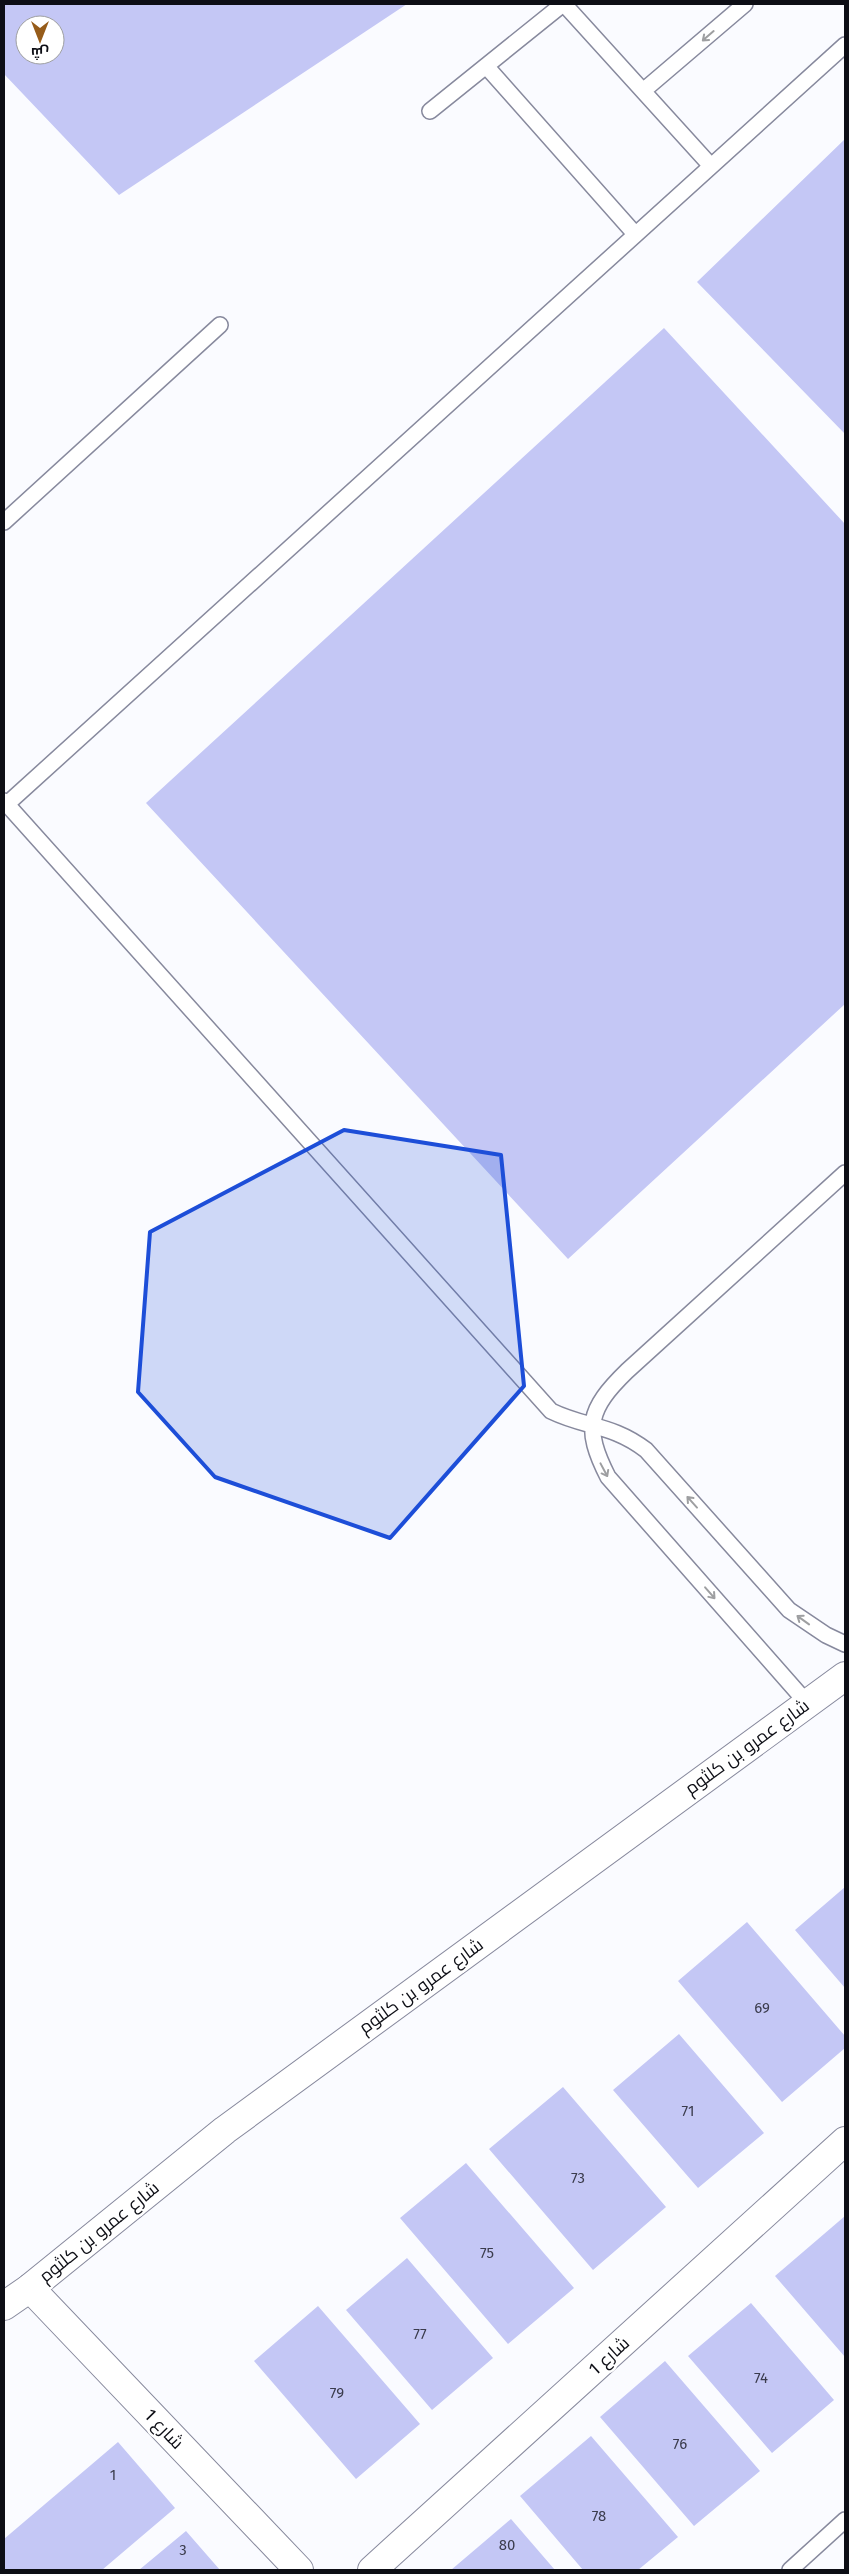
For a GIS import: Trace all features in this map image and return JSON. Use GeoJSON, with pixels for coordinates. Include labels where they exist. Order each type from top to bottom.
{"type":"FeatureCollection","features":[{"type":"Feature","properties":{"kind":"street","name":"شارع عمرو بن كلثوم"},"geometry":{"type":"LineString","coordinates":[[4,2306],[30,2288],[225,2130],[845,1676]]}},
{"type":"Feature","properties":{"kind":"street","name":"شارع 1"},"geometry":{"type":"LineString","coordinates":[[372,2570],[845,2141]]}},
{"type":"Feature","properties":{"kind":"street","name":"شارع 1"},"geometry":{"type":"LineString","coordinates":[[30,2288],[299,2570]]}},
{"type":"Feature","properties":{"kind":"lane"},"geometry":{"type":"LineString","coordinates":[[430,111],[563,4],[712,166]]}},
{"type":"Feature","properties":{"kind":"lane"},"geometry":{"type":"LineString","coordinates":[[643,91],[745,4]]}},
{"type":"Feature","properties":{"kind":"lane"},"geometry":{"type":"LineString","coordinates":[[845,45],[5,802],[551,1411],[577,1422],[591,1424],[627,1436],[646,1450],[789,1610],[820,1632],[845,1644]]}},
{"type":"Feature","properties":{"kind":"lane"},"geometry":{"type":"LineString","coordinates":[[486,66],[635,234]]}},
{"type":"Feature","properties":{"kind":"lane"},"geometry":{"type":"LineString","coordinates":[[4,522],[220,325]]}},
{"type":"Feature","properties":{"kind":"lane"},"geometry":{"type":"LineString","coordinates":[[807,1703],[608,1477],[598,1458],[591,1424],[605,1397],[627,1370],[845,1173]]}},
{"type":"Feature","properties":{"kind":"lane"},"geometry":{"type":"LineString","coordinates":[[790,2570],[845,2520]]}},
{"type":"Feature","properties":{"kind":"highlighted area"},"geometry":{"type":"Polygon","coordinates":[[[344,1130],[501,1155],[524,1386],[390,1538],[215,1477],[138,1392],[150,1232],[344,1130]]]}},
{"type":"Feature","properties":{"kind":"building"},"geometry":{"type":"Polygon","coordinates":[[[4,4],[407,4],[119,195],[4,74],[4,4]]]}},
{"type":"Feature","properties":{"kind":"building"},"geometry":{"type":"Polygon","coordinates":[[[845,139],[845,434],[697,282],[845,139]]]}},
{"type":"Feature","properties":{"kind":"building"},"geometry":{"type":"Polygon","coordinates":[[[664,328],[845,524],[845,1004],[568,1259],[146,803],[664,328]]]}},
{"type":"Feature","properties":{"kind":"building"},"geometry":{"type":"Polygon","coordinates":[[[845,1887],[845,1988],[795,1930],[845,1887]]]}},
{"type":"Feature","properties":{"kind":"building"},"geometry":{"type":"Polygon","coordinates":[[[747,1922],[845,2036],[845,2048],[782,2102],[678,1981],[747,1922]]]}},
{"type":"Feature","properties":{"kind":"building"},"geometry":{"type":"Polygon","coordinates":[[[679,2034],[764,2133],[698,2188],[613,2090],[679,2034]]]}},
{"type":"Feature","properties":{"kind":"building"},"geometry":{"type":"Polygon","coordinates":[[[563,2087],[666,2207],[593,2270],[489,2149],[563,2087]]]}},
{"type":"Feature","properties":{"kind":"building"},"geometry":{"type":"Polygon","coordinates":[[[466,2163],[574,2288],[508,2344],[400,2218],[466,2163]]]}},
{"type":"Feature","properties":{"kind":"building"},"geometry":{"type":"Polygon","coordinates":[[[845,2216],[845,2357],[775,2276],[845,2216]]]}},
{"type":"Feature","properties":{"kind":"building"},"geometry":{"type":"Polygon","coordinates":[[[407,2258],[493,2358],[432,2410],[346,2310],[407,2258]]]}},
{"type":"Feature","properties":{"kind":"building"},"geometry":{"type":"Polygon","coordinates":[[[751,2303],[834,2400],[772,2453],[688,2356],[751,2303]]]}},
{"type":"Feature","properties":{"kind":"building"},"geometry":{"type":"Polygon","coordinates":[[[318,2306],[420,2424],[356,2479],[254,2361],[318,2306]]]}},
{"type":"Feature","properties":{"kind":"building"},"geometry":{"type":"Polygon","coordinates":[[[665,2361],[760,2471],[694,2526],[600,2417],[665,2361]]]}},
{"type":"Feature","properties":{"kind":"building"},"geometry":{"type":"Polygon","coordinates":[[[591,2436],[678,2537],[638,2570],[583,2570],[520,2496],[591,2436]]]}},
{"type":"Feature","properties":{"kind":"building"},"geometry":{"type":"Polygon","coordinates":[[[118,2442],[175,2508],[102,2570],[4,2570],[4,2539],[118,2442]]]}},
{"type":"Feature","properties":{"kind":"building"},"geometry":{"type":"Polygon","coordinates":[[[511,2519],[555,2570],[451,2570],[511,2519]]]}},
{"type":"Feature","properties":{"kind":"building"},"geometry":{"type":"Polygon","coordinates":[[[186,2531],[220,2570],[139,2570],[186,2531]]]}}]}
